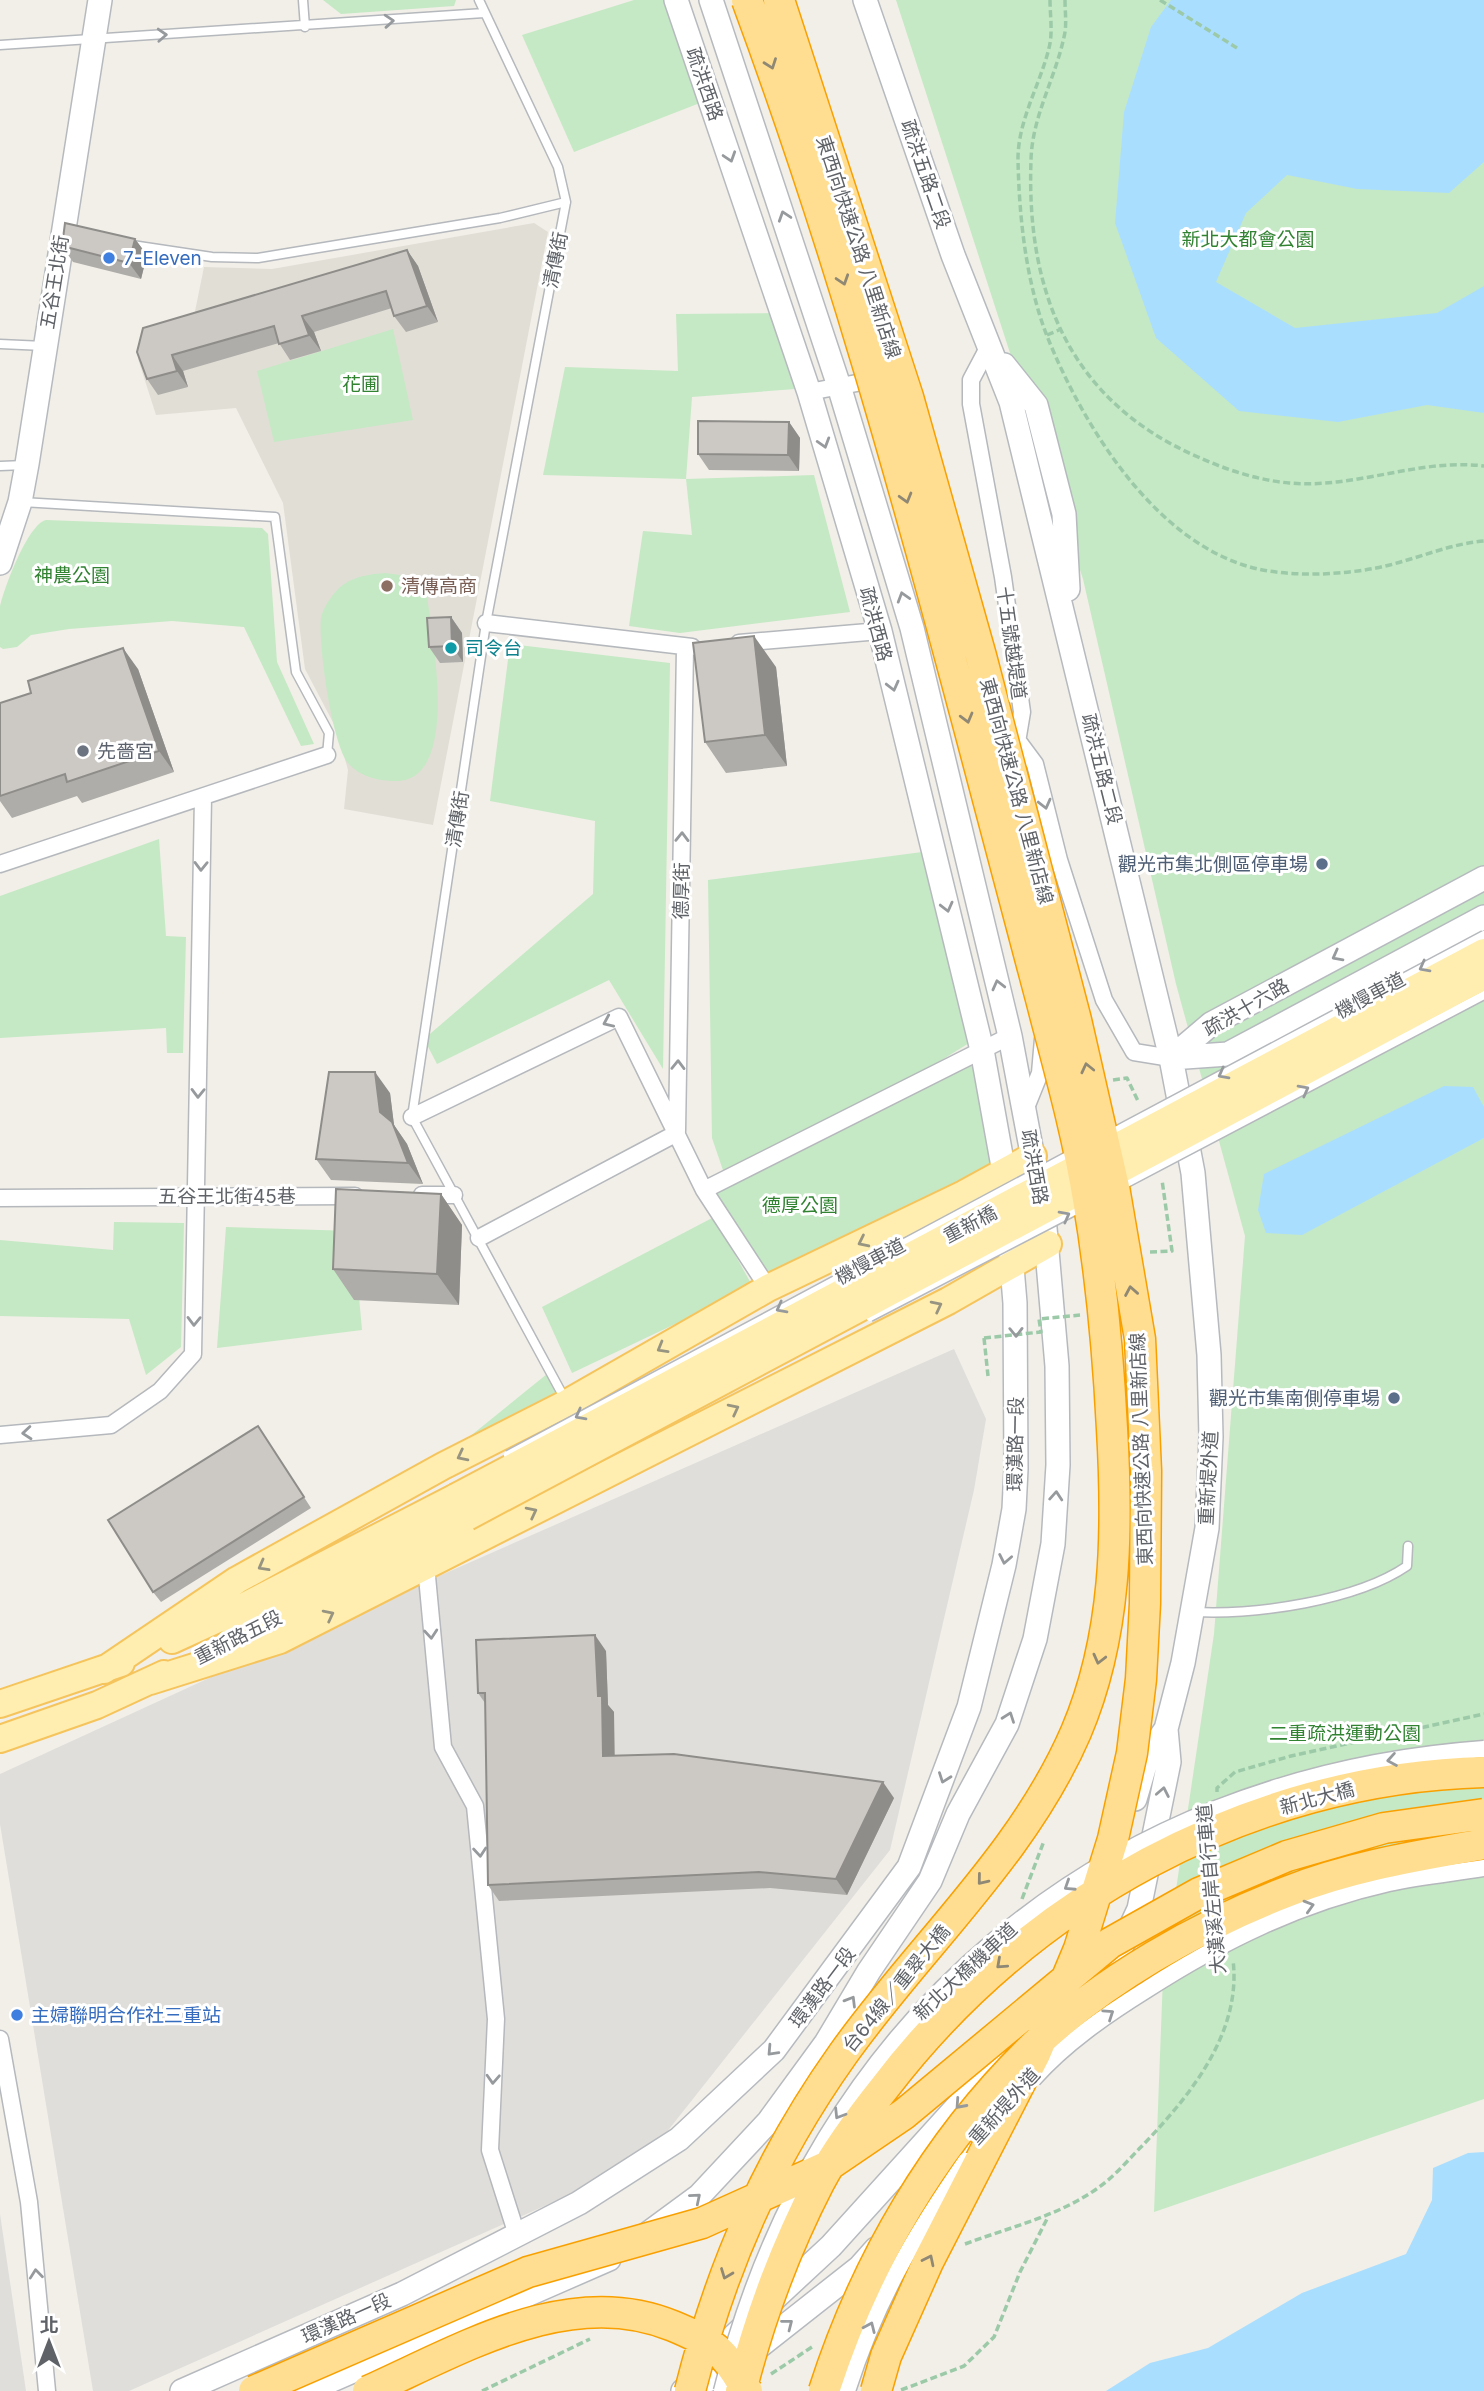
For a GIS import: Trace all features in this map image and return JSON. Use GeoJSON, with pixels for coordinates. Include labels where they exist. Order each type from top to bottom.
{"type":"FeatureCollection","features":[{"type":"Feature","properties":{"kind":"highway","name":"東西向快速公路 八里新店線"},"geometry":{"type":"LineString","coordinates":[[747,0],[793,125],[849,298],[945,635],[1060,1070],[1087,1194],[1108,1338],[1115,1480],[1113,1593]]}},
{"type":"Feature","properties":{"kind":"highway","name":"東西向快速公路 八里新店線"},"geometry":{"type":"LineString","coordinates":[[779,0],[908,397],[981,656],[1076,1020],[1114,1187],[1140,1339],[1146,1471],[1146,1603],[1132,1753],[1113,1839],[1079,1949],[1035,2054],[928,2262],[886,2356],[876,2391]]}},
{"type":"Feature","properties":{"kind":"highway","name":"台64線／重翠大橋"},"geometry":{"type":"LineString","coordinates":[[688,2390],[707,2323],[750,2209],[793,2129],[845,2051],[994,1865],[1043,1794],[1076,1730],[1095,1674],[1113,1593]]}},
{"type":"Feature","properties":{"kind":"highway","name":"新北大橋"},"geometry":{"type":"LineString","coordinates":[[751,2386],[760,2321],[783,2260],[820,2182],[864,2114],[917,2045],[1024,1942],[1086,1897],[1158,1856],[1257,1814],[1345,1789],[1443,1773],[1484,1772]]}},
{"type":"Feature","properties":{"kind":"highway"},"geometry":{"type":"LineString","coordinates":[[254,2391],[528,2272],[702,2223],[826,2167],[904,2113],[1110,1943],[1199,1893],[1287,1856],[1384,1828],[1484,1814]]}},
{"type":"Feature","properties":{"kind":"highway"},"geometry":{"type":"LineString","coordinates":[[277,2391],[422,2324],[528,2283],[677,2242],[740,2220],[773,2203],[835,2169],[891,2133],[1108,1956],[1214,1897],[1322,1857],[1399,1838],[1484,1825]]}},
{"type":"Feature","properties":{"kind":"highway"},"geometry":{"type":"LineString","coordinates":[[824,2391],[842,2335],[871,2268],[915,2195],[967,2122],[1034,2047],[1094,1997],[1201,1929],[1290,1890],[1384,1861],[1484,1844]]}},
{"type":"Feature","properties":{"kind":"highway"},"geometry":{"type":"LineString","coordinates":[[369,2391],[482,2339],[541,2319],[584,2313],[633,2312],[710,2342],[751,2386]]}},
{"type":"Feature","properties":{"kind":"highway"},"geometry":{"type":"LineString","coordinates":[[391,2391],[485,2347],[552,2323],[604,2319],[649,2324],[691,2342],[727,2374],[733,2391]]}},
{"type":"Feature","properties":{"kind":"main road","name":"重新橋"},"geometry":{"type":"LineString","coordinates":[[459,1501],[1484,952]]}},
{"type":"Feature","properties":{"kind":"main road","name":"重新橋"},"geometry":{"type":"LineString","coordinates":[[459,1501],[695,1395],[1484,976]]}},
{"type":"Feature","properties":{"kind":"main road"},"geometry":{"type":"LineString","coordinates":[[104,1670],[237,1580],[443,1466],[567,1403],[768,1288],[1033,1156]]}},
{"type":"Feature","properties":{"kind":"main road"},"geometry":{"type":"LineString","coordinates":[[150,1681],[280,1640],[948,1301],[1048,1244]]}},
{"type":"Feature","properties":{"kind":"main road","name":"重新路五段"},"geometry":{"type":"LineString","coordinates":[[0,1704],[104,1670],[232,1613],[373,1540],[459,1501]]}},
{"type":"Feature","properties":{"kind":"main road","name":"重新路五段"},"geometry":{"type":"LineString","coordinates":[[0,1739],[97,1705],[244,1635],[459,1501]]}},
{"type":"Feature","properties":{"kind":"street","name":"五谷王北街"},"geometry":{"type":"LineString","coordinates":[[0,563],[20,502],[27,464],[44,346],[68,230],[100,0]]}},
{"type":"Feature","properties":{"kind":"street","name":"疏洪西路"},"geometry":{"type":"LineString","coordinates":[[676,0],[809,392],[880,631],[982,1050],[1004,1172],[1013,1264]]}},
{"type":"Feature","properties":{"kind":"street","name":"疏洪西路"},"geometry":{"type":"LineString","coordinates":[[711,0],[839,386],[912,628],[1010,1036],[1048,1244]]}},
{"type":"Feature","properties":{"kind":"street","name":"疏洪五路二段"},"geometry":{"type":"LineString","coordinates":[[865,0],[953,255],[1010,402],[1171,1058]]}},
{"type":"Feature","properties":{"kind":"street","name":"十五號越堤道"},"geometry":{"type":"LineString","coordinates":[[989,346],[971,380],[971,404],[1003,577],[1022,712],[1018,743],[1000,789],[999,814],[1043,1028],[1040,1073],[1025,1110]]}},
{"type":"Feature","properties":{"kind":"street"},"geometry":{"type":"LineString","coordinates":[[809,392],[892,376],[992,702],[1035,764],[1059,860],[1104,1000],[1134,1052],[1171,1058]]}},
{"type":"Feature","properties":{"kind":"street"},"geometry":{"type":"LineString","coordinates":[[486,623],[685,648],[880,631]]}},
{"type":"Feature","properties":{"kind":"street","name":"德厚街"},"geometry":{"type":"LineString","coordinates":[[677,1133],[685,648]]}},
{"type":"Feature","properties":{"kind":"street"},"geometry":{"type":"LineString","coordinates":[[0,864],[327,755]]}},
{"type":"Feature","properties":{"kind":"street"},"geometry":{"type":"LineString","coordinates":[[0,1435],[111,1425],[160,1391],[193,1354],[203,797]]}},
{"type":"Feature","properties":{"kind":"street","name":"疏洪十六路"},"geometry":{"type":"LineString","coordinates":[[1171,1058],[1210,1024],[1484,878]]}},
{"type":"Feature","properties":{"kind":"street","name":"疏洪十六路"},"geometry":{"type":"LineString","coordinates":[[1171,1058],[1228,1054],[1484,917]]}},
{"type":"Feature","properties":{"kind":"street"},"geometry":{"type":"LineString","coordinates":[[412,1117],[619,1017],[704,1190],[768,1288]]}},
{"type":"Feature","properties":{"kind":"street"},"geometry":{"type":"LineString","coordinates":[[704,1190],[1010,1036]]}},
{"type":"Feature","properties":{"kind":"street","name":"重新堤外道"},"geometry":{"type":"LineString","coordinates":[[688,2390],[728,2371],[860,2267],[1097,2001],[1139,1909],[1169,1762],[1167,1729],[1184,1663],[1207,1528],[1212,1437],[1209,1355],[1193,1173],[1171,1058]]}},
{"type":"Feature","properties":{"kind":"street"},"geometry":{"type":"LineString","coordinates":[[479,1238],[677,1133]]}},
{"type":"Feature","properties":{"kind":"street"},"geometry":{"type":"LineString","coordinates":[[399,1195],[454,1195]]}},
{"type":"Feature","properties":{"kind":"street","name":"五谷王北街45巷"},"geometry":{"type":"LineString","coordinates":[[0,1198],[372,1196]]}},
{"type":"Feature","properties":{"kind":"street","name":"環漢路一段"},"geometry":{"type":"LineString","coordinates":[[307,2391],[618,2255],[699,2196],[769,2120],[826,2043],[869,1971],[930,1881],[958,1814],[1007,1724],[1035,1639],[1053,1544],[1058,1465],[1057,1366],[1048,1244]]}},
{"type":"Feature","properties":{"kind":"street","name":"環漢路一段"},"geometry":{"type":"LineString","coordinates":[[182,2391],[402,2294],[590,2196],[679,2139],[774,2050],[849,1952],[909,1867],[970,1707],[1004,1565],[1014,1508],[1016,1469],[1013,1264]]}},
{"type":"Feature","properties":{"kind":"street"},"geometry":{"type":"LineString","coordinates":[[426,1566],[443,1747],[475,1805],[496,2019],[489,2150],[517,2235]]}},
{"type":"Feature","properties":{"kind":"street","name":"重新堤外道"},"geometry":{"type":"LineString","coordinates":[[688,2390],[711,2354],[831,2246],[1067,1985],[1123,1844],[1148,1755],[1167,1729]]}},
{"type":"Feature","properties":{"kind":"street","name":"新北大橋機車道"},"geometry":{"type":"LineString","coordinates":[[722,2391],[738,2327],[765,2253],[803,2173],[847,2102],[901,2032],[1011,1925],[1076,1881],[1149,1838],[1250,1794],[1341,1769],[1429,1753],[1484,1749]]}},
{"type":"Feature","properties":{"kind":"street"},"geometry":{"type":"LineString","coordinates":[[847,2391],[863,2342],[893,2275],[927,2219],[985,2135],[1046,2064],[1104,2017],[1210,1949],[1296,1910],[1389,1883],[1484,1868]]}},
{"type":"Feature","properties":{"kind":"street"},"geometry":{"type":"LineString","coordinates":[[0,2039],[29,2202],[47,2391]]}},
{"type":"Feature","properties":{"kind":"lane"},"geometry":{"type":"LineString","coordinates":[[303,0],[305,27]]}},
{"type":"Feature","properties":{"kind":"lane","name":"清傳街"},"geometry":{"type":"LineString","coordinates":[[412,1117],[486,623],[566,202],[558,166],[479,0]]}},
{"type":"Feature","properties":{"kind":"lane"},"geometry":{"type":"LineString","coordinates":[[0,45],[305,27],[484,13]]}},
{"type":"Feature","properties":{"kind":"lane","name":"清傳街"},"geometry":{"type":"LineString","coordinates":[[124,243],[212,257],[258,258],[500,218],[566,202]]}},
{"type":"Feature","properties":{"kind":"lane"},"geometry":{"type":"LineString","coordinates":[[0,344],[44,346]]}},
{"type":"Feature","properties":{"kind":"lane"},"geometry":{"type":"LineString","coordinates":[[0,466],[27,464]]}},
{"type":"Feature","properties":{"kind":"lane"},"geometry":{"type":"LineString","coordinates":[[20,502],[275,517],[296,672],[329,733],[327,755]]}},
{"type":"Feature","properties":{"kind":"lane","name":"機慢車道"},"geometry":{"type":"LineString","coordinates":[[499,1461],[546,1433],[1484,935]]}},
{"type":"Feature","properties":{"kind":"lane"},"geometry":{"type":"LineString","coordinates":[[856,1323],[1484,995]]}},
{"type":"Feature","properties":{"kind":"lane"},"geometry":{"type":"LineString","coordinates":[[412,1117],[567,1403]]}},
{"type":"Feature","properties":{"kind":"lane"},"geometry":{"type":"LineString","coordinates":[[695,1395],[844,1329]]}},
{"type":"Feature","properties":{"kind":"lane"},"geometry":{"type":"LineString","coordinates":[[459,1501],[487,1468]]}},
{"type":"Feature","properties":{"kind":"lane"},"geometry":{"type":"LineString","coordinates":[[1191,1612],[1236,1614],[1348,1592],[1386,1580],[1407,1566],[1408,1546]]}},
{"type":"Feature","properties":{"kind":"path"},"geometry":{"type":"LineString","coordinates":[[1050,0],[1050,45],[1027,108],[1018,157],[1026,259],[1047,335],[1086,415],[1122,470],[1166,521],[1223,558],[1274,572],[1328,574],[1377,568],[1484,541]]}},
{"type":"Feature","properties":{"kind":"path"},"geometry":{"type":"LineString","coordinates":[[1066,0],[1065,35],[1035,125],[1031,159],[1033,218],[1041,269],[1059,330],[1086,376],[1125,415],[1163,442],[1235,473],[1289,483],[1340,483],[1455,463],[1484,466]]}},
{"type":"Feature","properties":{"kind":"path"},"geometry":{"type":"LineString","coordinates":[[1160,0],[1237,48]]}},
{"type":"Feature","properties":{"kind":"path"},"geometry":{"type":"LineString","coordinates":[[1047,335],[1059,330]]}},
{"type":"Feature","properties":{"kind":"path"},"geometry":{"type":"LineString","coordinates":[[988,1376],[984,1338],[1041,1332],[1039,1319],[1091,1314]]}},
{"type":"Feature","properties":{"kind":"path","name":"大漢溪左岸自行車道"},"geometry":{"type":"LineString","coordinates":[[1218,1801],[1217,1788],[1235,1772],[1310,1751],[1484,1714]]}},
{"type":"Feature","properties":{"kind":"path","name":"大漢溪左岸自行車道"},"geometry":{"type":"LineString","coordinates":[[954,2249],[1049,2215],[1107,2182],[1173,2113],[1202,2076],[1229,2015],[1233,1956]]}},
{"type":"Feature","properties":{"kind":"path"},"geometry":{"type":"LineString","coordinates":[[896,2391],[964,2367],[994,2337],[1020,2272],[1049,2215]]}},
{"type":"Feature","properties":{"kind":"path"},"geometry":{"type":"LineString","coordinates":[[482,2391],[595,2337]]}},
{"type":"Feature","properties":{"kind":"path"},"geometry":{"type":"LineString","coordinates":[[751,2386],[820,2342]]}},
{"type":"Feature","properties":{"kind":"shaded area","name":"清傳高商"},"geometry":{"type":"Polygon","coordinates":[[[534,223],[548,232],[433,825],[344,809],[348,770],[337,730],[305,669],[283,503],[236,408],[156,415],[138,359],[153,335],[192,326],[204,267],[272,269],[534,223]]]}},
{"type":"Feature","properties":{"kind":"shaded area"},"geometry":{"type":"Polygon","coordinates":[[[954,1349],[986,1419],[974,1490],[890,1850],[643,2162],[129,2391],[93,2391],[0,1824],[0,1774],[244,1662],[954,1349]]]}},
{"type":"Feature","properties":{"kind":"shaded area"},"geometry":{"type":"Polygon","coordinates":[[[0,2214],[26,2391],[0,2391],[0,2214]]]}},
{"type":"Feature","properties":{"kind":"green space"},"geometry":{"type":"Polygon","coordinates":[[[323,0],[456,0],[454,6],[341,14],[323,0]]]}},
{"type":"Feature","properties":{"kind":"green space"},"geometry":{"type":"Polygon","coordinates":[[[634,0],[671,0],[705,101],[574,152],[522,35],[634,0]]]}},
{"type":"Feature","properties":{"kind":"green space","name":"新北大都會公園"},"geometry":{"type":"Polygon","coordinates":[[[896,0],[1484,0],[1484,2099],[1154,2212],[1163,1977],[1214,1634],[1245,1236],[1176,984],[1083,579],[896,0]]]}},
{"type":"Feature","properties":{"kind":"green space"},"geometry":{"type":"Polygon","coordinates":[[[779,313],[795,389],[692,397],[686,479],[543,475],[565,367],[678,371],[676,314],[779,313]]]}},
{"type":"Feature","properties":{"kind":"green space","name":"花圃"},"geometry":{"type":"Polygon","coordinates":[[[393,329],[413,420],[274,442],[257,371],[393,329]]]}},
{"type":"Feature","properties":{"kind":"green space"},"geometry":{"type":"Polygon","coordinates":[[[814,475],[850,612],[680,633],[629,626],[643,531],[692,535],[686,479],[814,475]]]}},
{"type":"Feature","properties":{"kind":"green space","name":"神農公園"},"geometry":{"type":"Polygon","coordinates":[[[46,520],[262,528],[268,534],[277,662],[314,744],[301,746],[244,627],[172,621],[69,629],[31,635],[17,647],[0,647],[0,607],[6,586],[25,544],[39,524],[46,520]]]}},
{"type":"Feature","properties":{"kind":"green space"},"geometry":{"type":"Polygon","coordinates":[[[385,573],[400,575],[427,596],[437,672],[436,733],[429,758],[416,775],[396,781],[364,775],[348,763],[342,752],[327,693],[321,631],[323,610],[341,586],[361,577],[385,573]]]}},
{"type":"Feature","properties":{"kind":"green space"},"geometry":{"type":"Polygon","coordinates":[[[510,644],[670,663],[663,1069],[609,980],[437,1064],[424,1039],[593,894],[595,821],[490,801],[510,644]]]}},
{"type":"Feature","properties":{"kind":"green space"},"geometry":{"type":"Polygon","coordinates":[[[159,839],[166,936],[186,937],[183,1053],[167,1053],[166,1028],[0,1038],[0,896],[159,839]]]}},
{"type":"Feature","properties":{"kind":"green space","name":"德厚公園"},"geometry":{"type":"Polygon","coordinates":[[[930,851],[974,1040],[864,1108],[994,1043],[1005,1153],[980,1174],[769,1284],[713,1186],[726,1179],[712,1138],[708,880],[930,851]]]}},
{"type":"Feature","properties":{"kind":"green space"},"geometry":{"type":"Polygon","coordinates":[[[714,1217],[753,1287],[572,1373],[542,1307],[714,1217]]]}},
{"type":"Feature","properties":{"kind":"green space"},"geometry":{"type":"Polygon","coordinates":[[[114,1222],[184,1223],[181,1347],[146,1375],[129,1319],[0,1316],[0,1240],[113,1250],[114,1222]]]}},
{"type":"Feature","properties":{"kind":"green space"},"geometry":{"type":"Polygon","coordinates":[[[226,1227],[353,1231],[362,1330],[217,1348],[226,1227]]]}},
{"type":"Feature","properties":{"kind":"green space"},"geometry":{"type":"Polygon","coordinates":[[[547,1374],[556,1393],[463,1442],[547,1374]]]}},
{"type":"Feature","properties":{"kind":"water"},"geometry":{"type":"Polygon","coordinates":[[[1171,0],[1484,0],[1484,162],[1449,193],[1357,189],[1287,175],[1246,213],[1216,282],[1295,328],[1437,313],[1484,286],[1484,413],[1427,405],[1338,422],[1239,411],[1156,338],[1115,223],[1124,112],[1151,27],[1171,0]]]}},
{"type":"Feature","properties":{"kind":"water"},"geometry":{"type":"Polygon","coordinates":[[[1444,1086],[1473,1087],[1484,1107],[1484,1138],[1302,1235],[1266,1233],[1258,1210],[1264,1174],[1444,1086]]]}},
{"type":"Feature","properties":{"kind":"water"},"geometry":{"type":"Polygon","coordinates":[[[1484,2152],[1484,2391],[1106,2391],[1150,2363],[1208,2348],[1302,2293],[1406,2254],[1432,2200],[1433,2168],[1468,2153],[1484,2152]]]}},
{"type":"Feature","properties":{"kind":"building"},"geometry":{"type":"Polygon","coordinates":[[[65,223],[135,239],[129,263],[62,246],[65,223]]]}},
{"type":"Feature","properties":{"kind":"building"},"geometry":{"type":"Polygon","coordinates":[[[407,250],[427,306],[394,316],[386,291],[302,316],[309,335],[279,344],[274,326],[172,355],[177,371],[147,379],[137,352],[143,328],[407,250]]]}},
{"type":"Feature","properties":{"kind":"building"},"geometry":{"type":"Polygon","coordinates":[[[698,421],[789,422],[788,455],[698,454],[698,421]]]}},
{"type":"Feature","properties":{"kind":"building"},"geometry":{"type":"Polygon","coordinates":[[[451,617],[452,646],[429,647],[427,618],[451,617]]]}},
{"type":"Feature","properties":{"kind":"building"},"geometry":{"type":"Polygon","coordinates":[[[754,636],[765,735],[705,742],[693,643],[754,636]]]}},
{"type":"Feature","properties":{"kind":"building","name":"先嗇宮"},"geometry":{"type":"Polygon","coordinates":[[[123,648],[159,751],[67,782],[65,774],[0,796],[0,703],[31,693],[28,681],[123,648]]]}},
{"type":"Feature","properties":{"kind":"building"},"geometry":{"type":"Polygon","coordinates":[[[329,1072],[375,1072],[380,1112],[392,1122],[408,1163],[316,1159],[329,1072]]]}},
{"type":"Feature","properties":{"kind":"building"},"geometry":{"type":"Polygon","coordinates":[[[336,1189],[441,1194],[437,1274],[333,1269],[336,1189]]]}},
{"type":"Feature","properties":{"kind":"building"},"geometry":{"type":"Polygon","coordinates":[[[258,1426],[304,1497],[153,1592],[108,1520],[258,1426]]]}},
{"type":"Feature","properties":{"kind":"building"},"geometry":{"type":"Polygon","coordinates":[[[595,1635],[598,1696],[602,1696],[603,1756],[674,1754],[883,1782],[836,1879],[759,1872],[488,1885],[485,1693],[478,1693],[476,1640],[595,1635]]]}},
{"type":"Feature","properties":{"kind":"place","name":"7-Eleven"},"geometry":{"type":"Point","coordinates":[109,258]}},
{"type":"Feature","properties":{"kind":"place","name":"清傳高商"},"geometry":{"type":"Point","coordinates":[387,586]}},
{"type":"Feature","properties":{"kind":"place","name":"司令台"},"geometry":{"type":"Point","coordinates":[451,648]}},
{"type":"Feature","properties":{"kind":"place","name":"先嗇宮"},"geometry":{"type":"Point","coordinates":[83,751]}},
{"type":"Feature","properties":{"kind":"place","name":"觀光市集北側區停車場"},"geometry":{"type":"Point","coordinates":[1322,864]}},
{"type":"Feature","properties":{"kind":"place","name":"觀光市集南側停車場"},"geometry":{"type":"Point","coordinates":[1394,1398]}},
{"type":"Feature","properties":{"kind":"place","name":"主婦聯明合作社三重站"},"geometry":{"type":"Point","coordinates":[17,2015]}},
{"type":"Feature","properties":{"kind":"park label","name":"二重疏洪運動公園"},"geometry":{"type":"Point","coordinates":[1345,1733]}}]}
